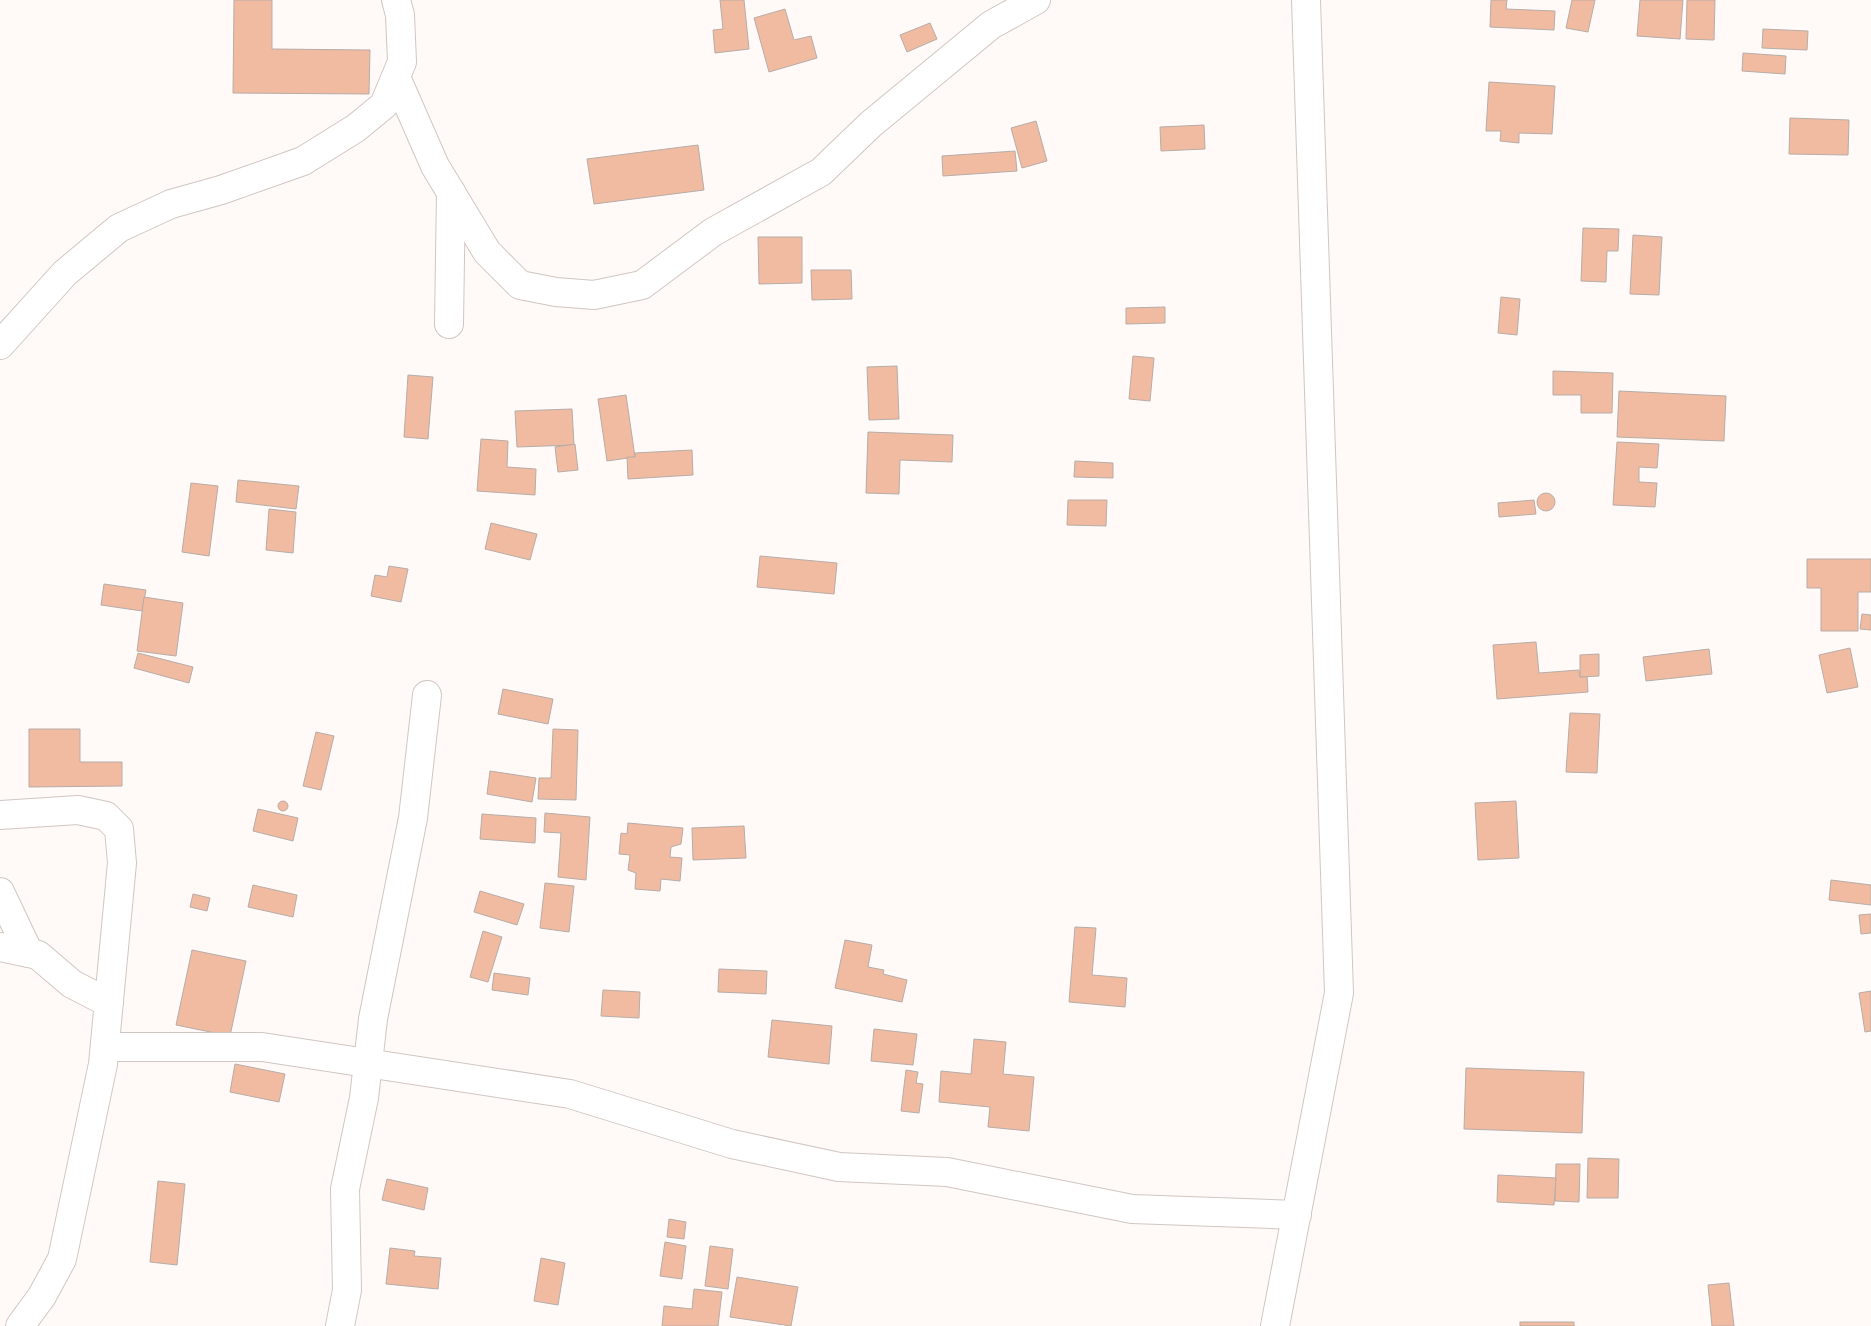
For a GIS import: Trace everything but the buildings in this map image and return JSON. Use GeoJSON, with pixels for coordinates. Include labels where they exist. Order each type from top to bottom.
{"type":"FeatureCollection","features":[{"type":"Feature","properties":{"kind":"street"},"geometry":{"type":"LineString","coordinates":[[0,345],[65,273],[119,228],[171,204],[221,190],[303,161],[356,128],[384,105],[402,62],[400,15],[396,0]]}},
{"type":"Feature","properties":{"kind":"street"},"geometry":{"type":"LineString","coordinates":[[396,77],[435,166],[487,252],[520,285],[556,292],[594,295],[642,285],[713,232],[821,172],[871,124],[991,24],[1036,0]]}},
{"type":"Feature","properties":{"kind":"street"},"geometry":{"type":"LineString","coordinates":[[1275,1326],[1339,992],[1306,0]]}},
{"type":"Feature","properties":{"kind":"street"},"geometry":{"type":"LineString","coordinates":[[449,324],[451,192]]}},
{"type":"Feature","properties":{"kind":"street"},"geometry":{"type":"LineString","coordinates":[[340,1326],[347,1290],[345,1189],[364,1098],[373,1020],[413,818],[427,695]]}},
{"type":"Feature","properties":{"kind":"street"},"geometry":{"type":"LineString","coordinates":[[0,815],[78,810],[106,816],[119,829],[122,864],[104,1064],[62,1259],[42,1296],[20,1326]]}},
{"type":"Feature","properties":{"kind":"street"},"geometry":{"type":"LineString","coordinates":[[0,892],[28,953]]}},
{"type":"Feature","properties":{"kind":"street"},"geometry":{"type":"LineString","coordinates":[[0,947],[38,955],[72,984],[109,1003]]}},
{"type":"Feature","properties":{"kind":"street"},"geometry":{"type":"LineString","coordinates":[[105,1047],[262,1047],[570,1094],[732,1144],[838,1167],[947,1172],[1132,1209],[1297,1215]]}}]}
